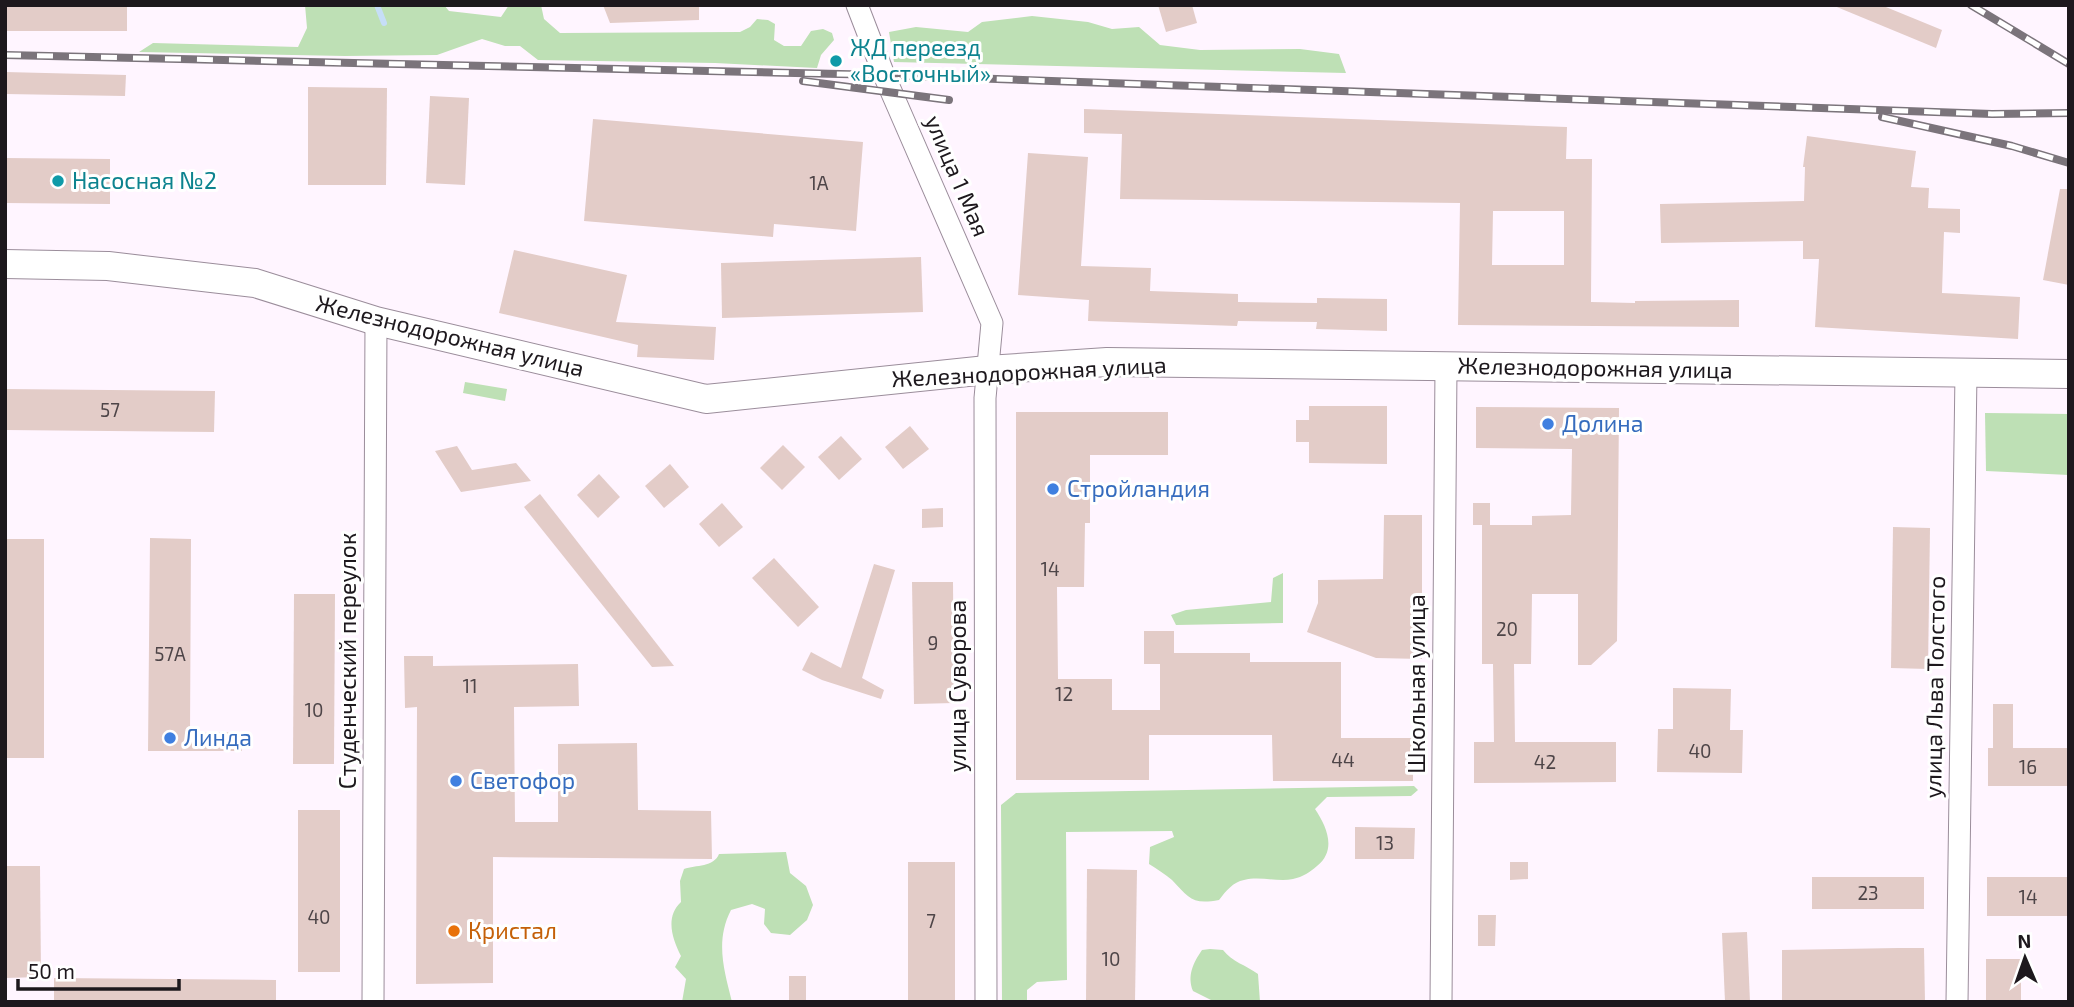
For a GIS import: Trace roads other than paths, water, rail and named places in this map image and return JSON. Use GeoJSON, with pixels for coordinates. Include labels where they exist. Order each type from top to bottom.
{"type":"FeatureCollection","features":[{"type":"Feature","properties":{"kind":"main road","name":"Железнодорожная улица"},"geometry":{"type":"LineString","coordinates":[[5,264],[108,266],[254,283],[376,321],[706,399],[987,370],[1107,362],[2069,374]]}},
{"type":"Feature","properties":{"kind":"street","name":"улица 1 Мая"},"geometry":{"type":"LineString","coordinates":[[857,5],[884,75],[992,323],[987,370]]}},
{"type":"Feature","properties":{"kind":"street","name":"Студенческий переулок"},"geometry":{"type":"LineString","coordinates":[[373,1002],[376,321]]}},
{"type":"Feature","properties":{"kind":"street","name":"Школьная улица"},"geometry":{"type":"LineString","coordinates":[[1441,1002],[1446,367]]}},
{"type":"Feature","properties":{"kind":"street","name":"улица Суворова"},"geometry":{"type":"LineString","coordinates":[[986,1002],[984,547],[987,370]]}},
{"type":"Feature","properties":{"kind":"street","name":"улица Льва Толстого"},"geometry":{"type":"LineString","coordinates":[[1957,1002],[1966,373]]}},
{"type":"Feature","properties":{"kind":"waterway"},"geometry":{"type":"LineString","coordinates":[[377,5],[384,23]]}},
{"type":"Feature","properties":{"kind":"railway"},"geometry":{"type":"LineString","coordinates":[[1971,5],[2069,64]]}},
{"type":"Feature","properties":{"kind":"railway"},"geometry":{"type":"LineString","coordinates":[[5,55],[884,75],[1992,114],[2069,113]]}},
{"type":"Feature","properties":{"kind":"railway"},"geometry":{"type":"LineString","coordinates":[[803,81],[949,100]]}},
{"type":"Feature","properties":{"kind":"railway"},"geometry":{"type":"LineString","coordinates":[[1882,117],[2012,146],[2069,163]]}},
{"type":"Feature","properties":{"kind":"place","name":"ЖД переезд «Восточный»"},"geometry":{"type":"Point","coordinates":[836,61]}},
{"type":"Feature","properties":{"kind":"place","name":"Насосная №2"},"geometry":{"type":"Point","coordinates":[58,181]}},
{"type":"Feature","properties":{"kind":"place","name":"Долина"},"geometry":{"type":"Point","coordinates":[1548,424]}},
{"type":"Feature","properties":{"kind":"place","name":"Стройландия"},"geometry":{"type":"Point","coordinates":[1053,489]}},
{"type":"Feature","properties":{"kind":"place","name":"Линда"},"geometry":{"type":"Point","coordinates":[170,738]}},
{"type":"Feature","properties":{"kind":"place","name":"Светофор"},"geometry":{"type":"Point","coordinates":[456,781]}},
{"type":"Feature","properties":{"kind":"place","name":"Кристал"},"geometry":{"type":"Point","coordinates":[454,931]}}]}
